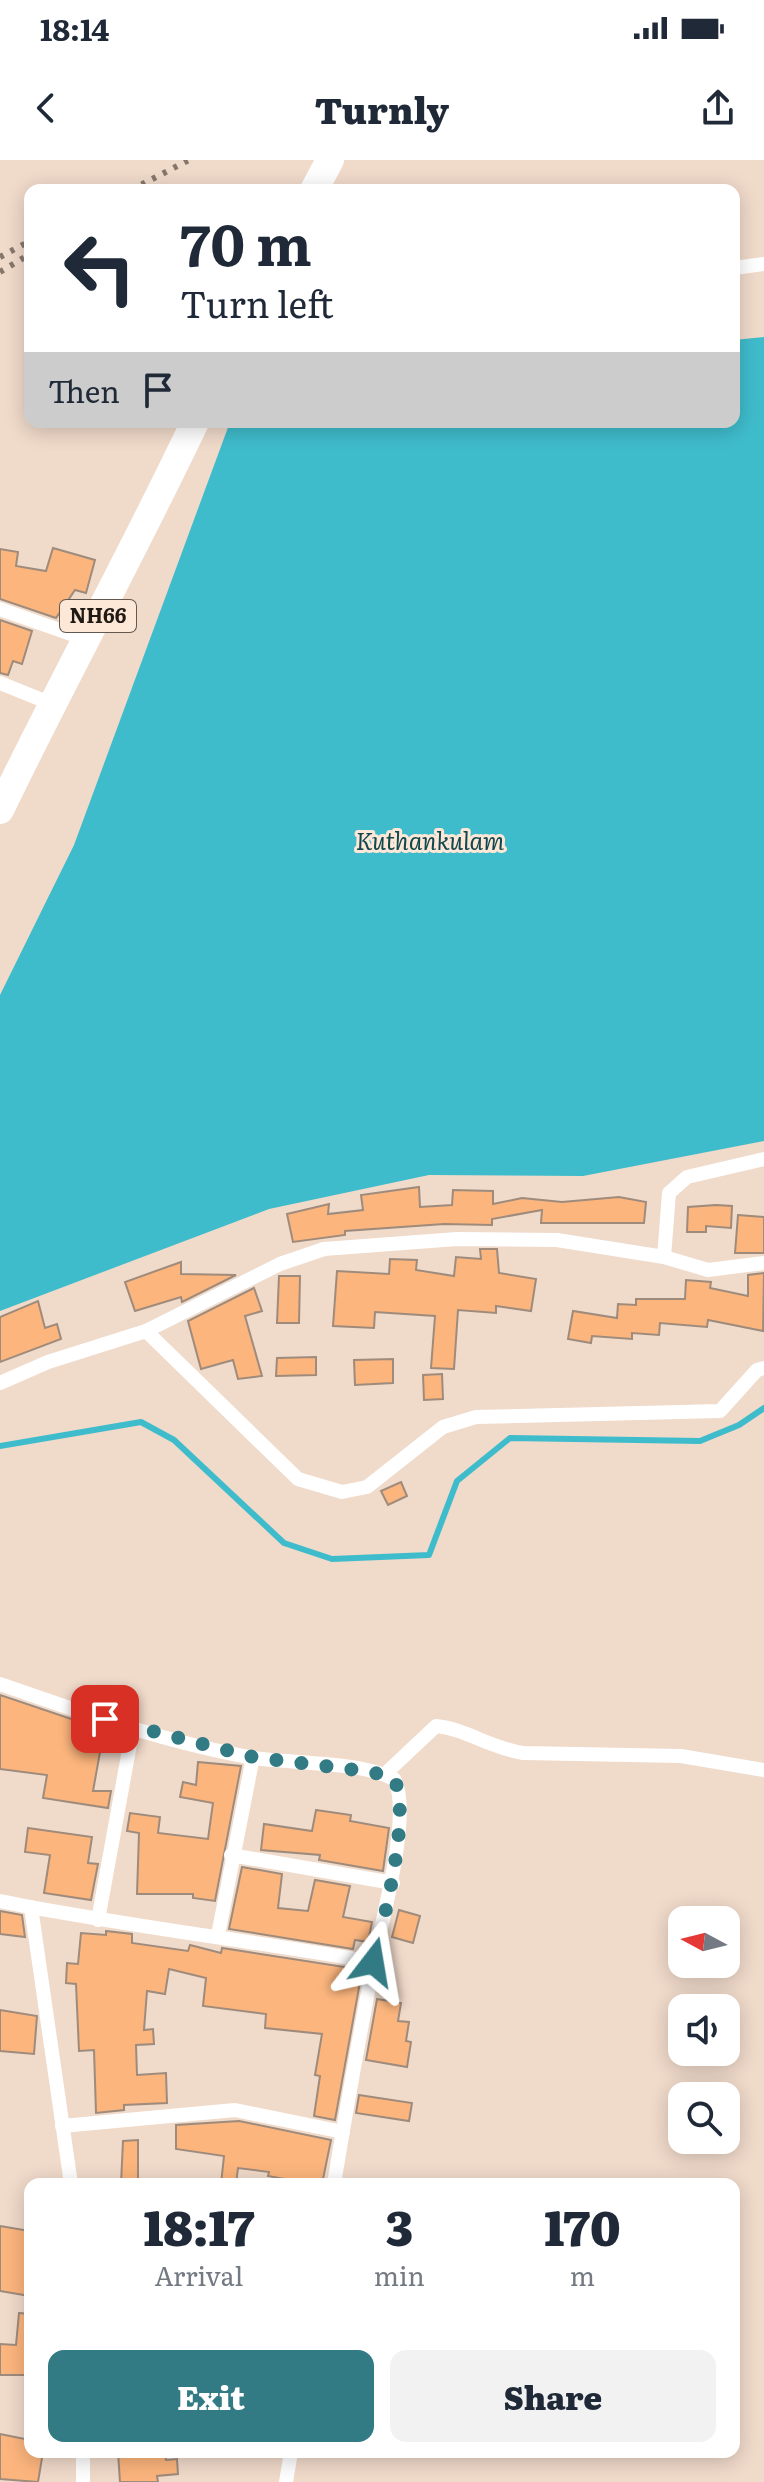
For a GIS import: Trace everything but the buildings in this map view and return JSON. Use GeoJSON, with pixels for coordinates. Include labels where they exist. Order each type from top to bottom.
{"type":"FeatureCollection","features":[{"type":"Feature","properties":{"kind":"highway"},"geometry":{"type":"LineString","coordinates":[[317,184],[330,160]]}},
{"type":"Feature","properties":{"kind":"highway","name":"NH66"},"geometry":{"type":"LineString","coordinates":[[0,810],[10,775],[127,565],[192,428]]}},
{"type":"Feature","properties":{"kind":"street"},"geometry":{"type":"LineString","coordinates":[[740,267],[764,264]]}},
{"type":"Feature","properties":{"kind":"street"},"geometry":{"type":"LineString","coordinates":[[0,609],[85,639]]}},
{"type":"Feature","properties":{"kind":"street"},"geometry":{"type":"LineString","coordinates":[[0,683],[52,704]]}},
{"type":"Feature","properties":{"kind":"street"},"geometry":{"type":"LineString","coordinates":[[664,1257],[669,1193],[687,1177],[764,1159]]}},
{"type":"Feature","properties":{"kind":"street"},"geometry":{"type":"LineString","coordinates":[[0,1383],[48,1362],[146,1331],[280,1264],[324,1249],[457,1239],[557,1240],[664,1257],[708,1270],[764,1263]]}},
{"type":"Feature","properties":{"kind":"street"},"geometry":{"type":"LineString","coordinates":[[146,1331],[298,1479],[342,1492],[367,1487],[443,1427],[476,1417],[720,1411],[757,1370],[764,1368]]}},
{"type":"Feature","properties":{"kind":"street"},"geometry":{"type":"LineString","coordinates":[[0,1684],[133,1728],[253,1757],[385,1774],[394,1779],[399,1799],[393,1883],[373,1962],[335,2178]]}},
{"type":"Feature","properties":{"kind":"street"},"geometry":{"type":"LineString","coordinates":[[385,1774],[436,1726],[511,1751],[681,1756],[764,1770]]}},
{"type":"Feature","properties":{"kind":"street"},"geometry":{"type":"LineString","coordinates":[[98,1920],[133,1728]]}},
{"type":"Feature","properties":{"kind":"street"},"geometry":{"type":"LineString","coordinates":[[218,1935],[231,1855],[253,1757]]}},
{"type":"Feature","properties":{"kind":"street"},"geometry":{"type":"LineString","coordinates":[[231,1855],[393,1883]]}},
{"type":"Feature","properties":{"kind":"street"},"geometry":{"type":"LineString","coordinates":[[0,1901],[98,1920],[218,1935],[373,1962]]}},
{"type":"Feature","properties":{"kind":"street"},"geometry":{"type":"LineString","coordinates":[[31,1907],[70,2178]]}},
{"type":"Feature","properties":{"kind":"street"},"geometry":{"type":"LineString","coordinates":[[62,2126],[235,2110],[343,2132]]}},
{"type":"Feature","properties":{"kind":"street"},"geometry":{"type":"LineString","coordinates":[[83,2458],[83,2482]]}},
{"type":"Feature","properties":{"kind":"street"},"geometry":{"type":"LineString","coordinates":[[286,2482],[290,2458]]}},
{"type":"Feature","properties":{"kind":"water","name":"Kuthankulam"},"geometry":{"type":"Polygon","coordinates":[[[764,337],[764,1141],[583,1176],[429,1175],[269,1209],[0,1311],[0,995],[74,845],[228,428],[740,428],[740,339],[764,337]]]}},
{"type":"Feature","properties":{"kind":"waterway"},"geometry":{"type":"LineString","coordinates":[[0,1446],[141,1422],[174,1440],[284,1543],[332,1559],[429,1555],[457,1481],[510,1438],[700,1441],[739,1425],[764,1408]]}},
{"type":"Feature","properties":{"kind":"railway"},"geometry":{"type":"LineString","coordinates":[[143,184],[189,160]]}},
{"type":"Feature","properties":{"kind":"railway"},"geometry":{"type":"LineString","coordinates":[[0,257],[24,244]]}},
{"type":"Feature","properties":{"kind":"railway"},"geometry":{"type":"LineString","coordinates":[[0,272],[24,258]]}},
{"type":"Feature","properties":{"kind":"route"},"geometry":{"type":"LineString","coordinates":[[105,1719],[253,1757],[385,1774],[394,1779],[399,1799],[393,1883],[373,1962]]}}]}
